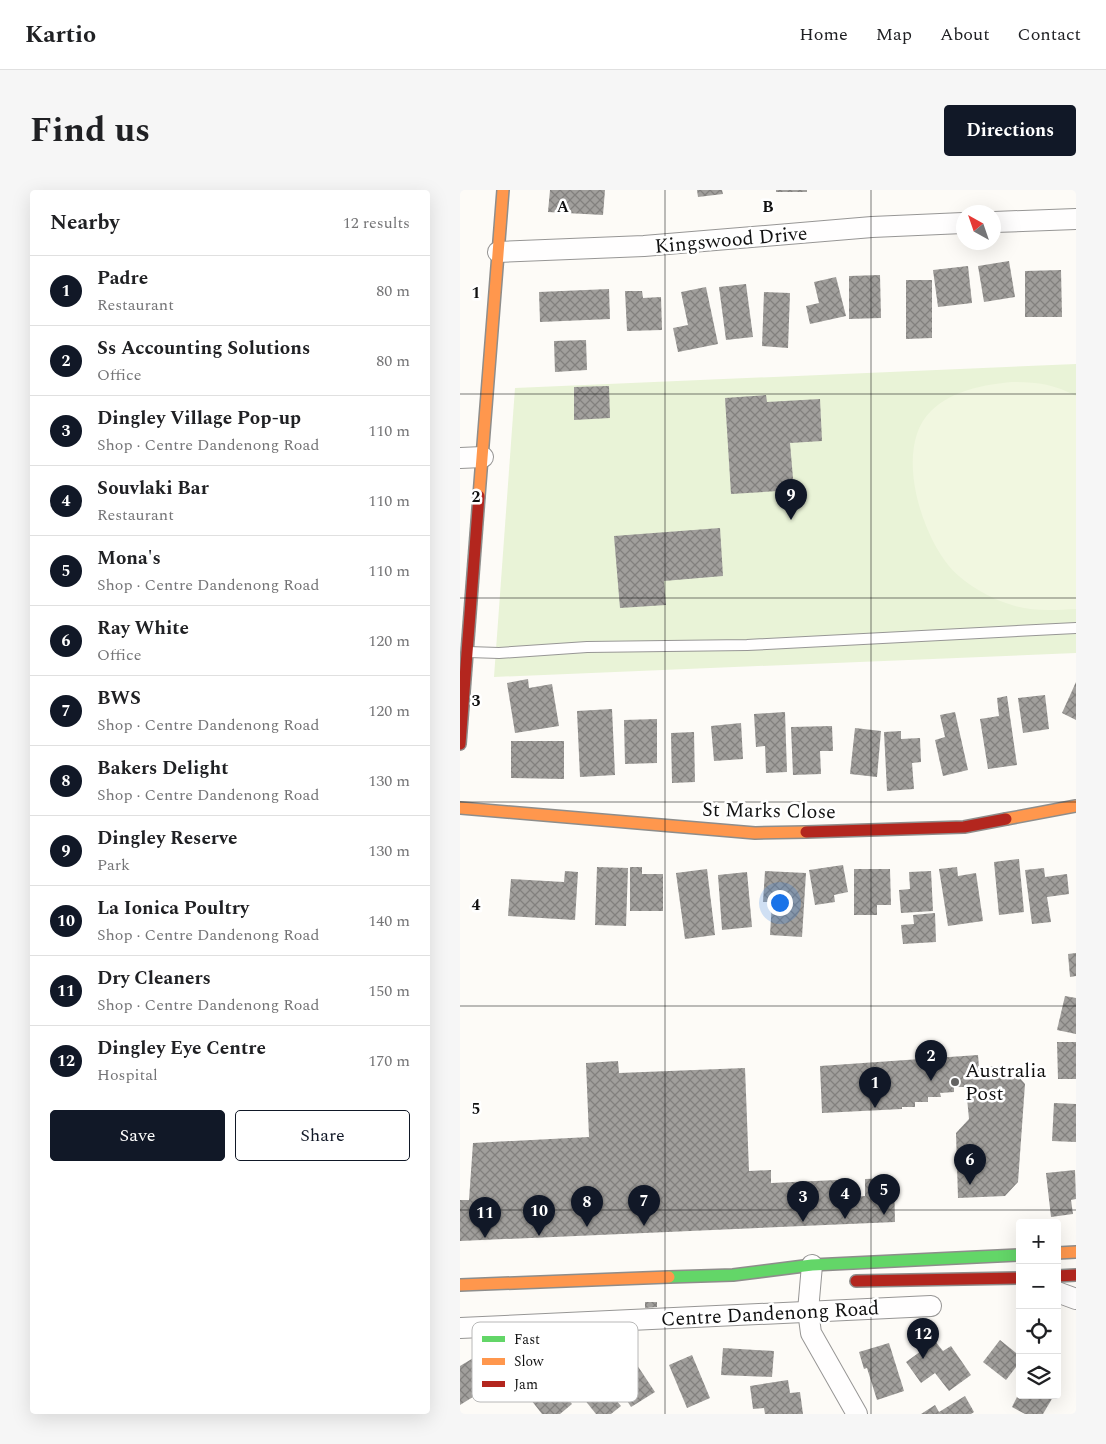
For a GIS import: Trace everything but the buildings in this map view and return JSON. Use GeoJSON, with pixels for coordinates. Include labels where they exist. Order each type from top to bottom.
{"type":"FeatureCollection","features":[{"type":"Feature","properties":{"kind":"main road"},"geometry":{"type":"LineString","coordinates":[[460,744],[502,190]]}},
{"type":"Feature","properties":{"kind":"main road","name":"St Marks Close"},"geometry":{"type":"LineString","coordinates":[[460,808],[755,833],[964,827],[1076,806]]}},
{"type":"Feature","properties":{"kind":"main road"},"geometry":{"type":"LineString","coordinates":[[1061,1253],[1076,1252]]}},
{"type":"Feature","properties":{"kind":"main road","name":"Centre Dandenong Road"},"geometry":{"type":"LineString","coordinates":[[460,1285],[733,1275],[807,1277],[1016,1255]]}},
{"type":"Feature","properties":{"kind":"main road","name":"Centre Dandenong Road"},"geometry":{"type":"LineString","coordinates":[[733,1275],[807,1277]]}},
{"type":"Feature","properties":{"kind":"main road"},"geometry":{"type":"LineString","coordinates":[[1061,1276],[1076,1275]]}},
{"type":"Feature","properties":{"kind":"main road","name":"Centre Dandenong Road"},"geometry":{"type":"LineString","coordinates":[[848,1281],[1016,1278]]}},
{"type":"Feature","properties":{"kind":"street"},"geometry":{"type":"LineString","coordinates":[[1001,222],[1076,219]]}},
{"type":"Feature","properties":{"kind":"street","name":"Kingswood Drive"},"geometry":{"type":"LineString","coordinates":[[498,252],[653,245],[872,227],[956,223]]}},
{"type":"Feature","properties":{"kind":"street"},"geometry":{"type":"LineString","coordinates":[[460,458],[483,457]]}},
{"type":"Feature","properties":{"kind":"street"},"geometry":{"type":"LineString","coordinates":[[807,1277],[810,1333],[857,1414]]}},
{"type":"Feature","properties":{"kind":"street"},"geometry":{"type":"LineString","coordinates":[[1061,1293],[1076,1299]]}},
{"type":"Feature","properties":{"kind":"street","name":"Centre Dandenong Road"},"geometry":{"type":"LineString","coordinates":[[583,1322],[931,1306]]}},
{"type":"Feature","properties":{"kind":"lane"},"geometry":{"type":"LineString","coordinates":[[467,652],[499,653],[587,647],[747,645],[1076,628]]}},
{"type":"Feature","properties":{"kind":"green space"},"geometry":{"type":"Polygon","coordinates":[[[1076,364],[1076,653],[494,677],[515,388],[1076,364]]]}},
{"type":"Feature","properties":{"kind":"green space"},"geometry":{"type":"Polygon","coordinates":[[[1012,382],[1045,384],[1076,396],[1076,609],[1042,610],[1017,607],[976,589],[954,572],[938,551],[921,511],[915,489],[914,445],[920,427],[931,411],[959,393],[979,387],[1012,382]]]}},
{"type":"Feature","properties":{"kind":"traffic: fast"},"geometry":{"type":"LineString","coordinates":[[669,1277],[733,1275],[812,1265],[1016,1255]]}},
{"type":"Feature","properties":{"kind":"traffic: slow"},"geometry":{"type":"LineString","coordinates":[[479,496],[503,190]]}},
{"type":"Feature","properties":{"kind":"traffic: slow"},"geometry":{"type":"LineString","coordinates":[[1006,819],[1076,806]]}},
{"type":"Feature","properties":{"kind":"traffic: slow"},"geometry":{"type":"LineString","coordinates":[[460,808],[755,833],[806,832]]}},
{"type":"Feature","properties":{"kind":"traffic: slow"},"geometry":{"type":"LineString","coordinates":[[1061,1253],[1076,1252]]}},
{"type":"Feature","properties":{"kind":"traffic: slow"},"geometry":{"type":"LineString","coordinates":[[460,1285],[669,1277]]}},
{"type":"Feature","properties":{"kind":"traffic: jam"},"geometry":{"type":"LineString","coordinates":[[460,744],[479,496]]}},
{"type":"Feature","properties":{"kind":"traffic: jam"},"geometry":{"type":"LineString","coordinates":[[806,832],[964,827],[1006,819]]}},
{"type":"Feature","properties":{"kind":"traffic: jam"},"geometry":{"type":"LineString","coordinates":[[1061,1276],[1076,1275]]}},
{"type":"Feature","properties":{"kind":"traffic: jam"},"geometry":{"type":"LineString","coordinates":[[856,1281],[1016,1278]]}},
{"type":"Feature","properties":{"kind":"place","name":"Dingley Reserve"},"geometry":{"type":"Point","coordinates":[791,520]}},
{"type":"Feature","properties":{"kind":"place","name":"Ss Accounting Solutions"},"geometry":{"type":"Point","coordinates":[931,1081]}},
{"type":"Feature","properties":{"kind":"place","name":"Australia Post"},"geometry":{"type":"Point","coordinates":[955,1082]}},
{"type":"Feature","properties":{"kind":"place","name":"Padre"},"geometry":{"type":"Point","coordinates":[875,1108]}},
{"type":"Feature","properties":{"kind":"place","name":"Ray White"},"geometry":{"type":"Point","coordinates":[970,1185]}},
{"type":"Feature","properties":{"kind":"place","name":"Mona's"},"geometry":{"type":"Point","coordinates":[884,1215]}},
{"type":"Feature","properties":{"kind":"place","name":"Souvlaki Bar"},"geometry":{"type":"Point","coordinates":[845,1219]}},
{"type":"Feature","properties":{"kind":"place","name":"Dingley Village Pop-up"},"geometry":{"type":"Point","coordinates":[803,1222]}},
{"type":"Feature","properties":{"kind":"place","name":"BWS"},"geometry":{"type":"Point","coordinates":[644,1226]}},
{"type":"Feature","properties":{"kind":"place","name":"Bakers Delight"},"geometry":{"type":"Point","coordinates":[587,1227]}},
{"type":"Feature","properties":{"kind":"place","name":"La Ionica Poultry"},"geometry":{"type":"Point","coordinates":[539,1236]}},
{"type":"Feature","properties":{"kind":"place","name":"Dry Cleaners"},"geometry":{"type":"Point","coordinates":[485,1238]}},
{"type":"Feature","properties":{"kind":"place","name":"Dingley Eye Centre"},"geometry":{"type":"Point","coordinates":[923,1359]}}]}
